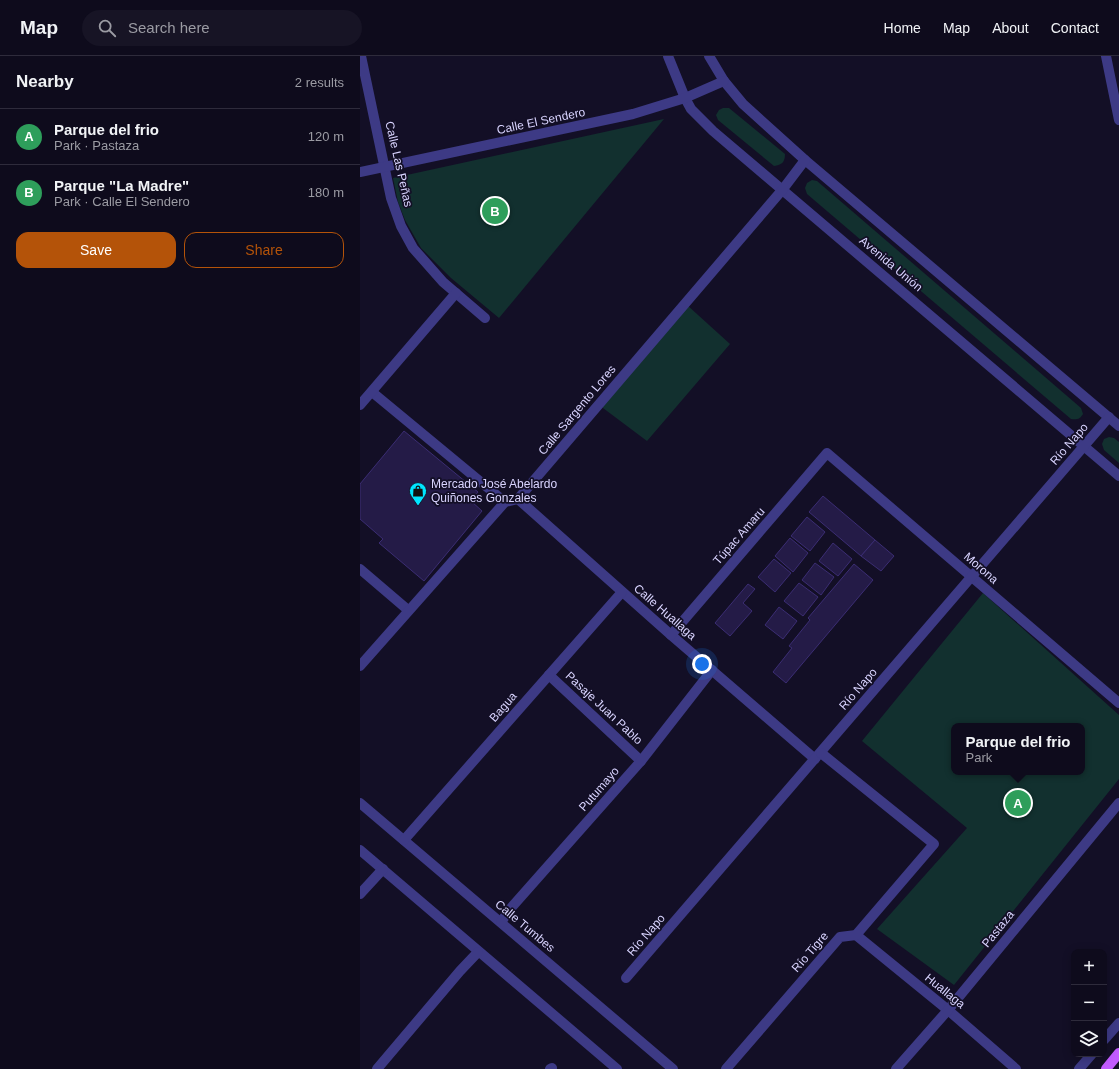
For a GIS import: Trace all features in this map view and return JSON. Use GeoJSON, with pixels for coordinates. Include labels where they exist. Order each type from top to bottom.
{"type":"FeatureCollection","features":[{"type":"Feature","properties":{"kind":"main road"},"geometry":{"type":"LineString","coordinates":[[1106,1069],[1119,1054]]}},
{"type":"Feature","properties":{"kind":"street","name":"Calle Las Peñas"},"geometry":{"type":"LineString","coordinates":[[361,56],[391,198],[401,226],[413,248],[443,282],[485,318]]}},
{"type":"Feature","properties":{"kind":"street","name":"Avenida Unión"},"geometry":{"type":"LineString","coordinates":[[668,56],[691,109],[714,131],[1119,476]]}},
{"type":"Feature","properties":{"kind":"street","name":"Avenida Unión"},"geometry":{"type":"LineString","coordinates":[[709,56],[724,81],[743,104],[805,160],[1119,426]]}},
{"type":"Feature","properties":{"kind":"street"},"geometry":{"type":"LineString","coordinates":[[1106,56],[1119,120]]}},
{"type":"Feature","properties":{"kind":"street","name":"Calle El Sendero"},"geometry":{"type":"LineString","coordinates":[[360,172],[633,114],[685,98],[724,81]]}},
{"type":"Feature","properties":{"kind":"street","name":"Calle Sargento Lores"},"geometry":{"type":"LineString","coordinates":[[518,499],[783,189],[805,160]]}},
{"type":"Feature","properties":{"kind":"street"},"geometry":{"type":"LineString","coordinates":[[360,405],[456,293]]}},
{"type":"Feature","properties":{"kind":"street"},"geometry":{"type":"LineString","coordinates":[[372,392],[505,502]]}},
{"type":"Feature","properties":{"kind":"street","name":"Río Napo"},"geometry":{"type":"LineString","coordinates":[[626,978],[1109,418]]}},
{"type":"Feature","properties":{"kind":"street","name":"Morona"},"geometry":{"type":"LineString","coordinates":[[827,453],[1119,703]]}},
{"type":"Feature","properties":{"kind":"street","name":"Túpac Amaru"},"geometry":{"type":"LineString","coordinates":[[671,635],[827,453]]}},
{"type":"Feature","properties":{"kind":"street"},"geometry":{"type":"LineString","coordinates":[[360,666],[505,502],[518,499]]}},
{"type":"Feature","properties":{"kind":"street","name":"Calle Huallaga"},"geometry":{"type":"LineString","coordinates":[[518,499],[712,670],[818,756],[934,844],[856,935]]}},
{"type":"Feature","properties":{"kind":"street"},"geometry":{"type":"LineString","coordinates":[[360,569],[408,610]]}},
{"type":"Feature","properties":{"kind":"street","name":"Bagua"},"geometry":{"type":"LineString","coordinates":[[404,840],[622,592]]}},
{"type":"Feature","properties":{"kind":"street","name":"Putumayo"},"geometry":{"type":"LineString","coordinates":[[501,922],[511,908],[641,761],[712,670]]}},
{"type":"Feature","properties":{"kind":"street","name":"Pasaje Juan Pablo"},"geometry":{"type":"LineString","coordinates":[[549,675],[641,761]]}},
{"type":"Feature","properties":{"kind":"street","name":"Calle Tumbes"},"geometry":{"type":"LineString","coordinates":[[360,803],[673,1069]]}},
{"type":"Feature","properties":{"kind":"street","name":"Pastaza"},"geometry":{"type":"LineString","coordinates":[[896,1069],[948,1010],[1119,803]]}},
{"type":"Feature","properties":{"kind":"street"},"geometry":{"type":"LineString","coordinates":[[360,850],[617,1069]]}},
{"type":"Feature","properties":{"kind":"street"},"geometry":{"type":"LineString","coordinates":[[360,894],[382,870]]}},
{"type":"Feature","properties":{"kind":"street","name":"Huallaga"},"geometry":{"type":"LineString","coordinates":[[856,935],[948,1010],[1016,1069]]}},
{"type":"Feature","properties":{"kind":"street","name":"Río Tigre"},"geometry":{"type":"LineString","coordinates":[[726,1069],[840,937],[856,935]]}},
{"type":"Feature","properties":{"kind":"street"},"geometry":{"type":"LineString","coordinates":[[377,1069],[460,971],[478,952]]}},
{"type":"Feature","properties":{"kind":"street"},"geometry":{"type":"LineString","coordinates":[[1107,1037],[1119,1023]]}},
{"type":"Feature","properties":{"kind":"street"},"geometry":{"type":"LineString","coordinates":[[1079,1069],[1089,1057]]}},
{"type":"Feature","properties":{"kind":"green space"},"geometry":{"type":"Polygon","coordinates":[[[729,108],[785,154],[782,163],[774,166],[718,120],[716,115],[719,110],[729,108]]]}},
{"type":"Feature","properties":{"kind":"green space"},"geometry":{"type":"Polygon","coordinates":[[[664,119],[499,318],[451,278],[421,248],[405,220],[398,202],[393,178],[664,119]]]}},
{"type":"Feature","properties":{"kind":"green space"},"geometry":{"type":"Polygon","coordinates":[[[812,180],[817,181],[1081,408],[1083,414],[1081,417],[1071,419],[807,194],[805,188],[807,183],[812,180]]]}},
{"type":"Feature","properties":{"kind":"green space"},"geometry":{"type":"Polygon","coordinates":[[[687,305],[730,344],[647,441],[603,408],[603,402],[687,305]]]}},
{"type":"Feature","properties":{"kind":"green space"},"geometry":{"type":"Polygon","coordinates":[[[1109,437],[1114,438],[1119,442],[1119,463],[1104,450],[1102,444],[1104,439],[1109,437]]]}},
{"type":"Feature","properties":{"kind":"green space"},"geometry":{"type":"Polygon","coordinates":[[[983,593],[1119,715],[1119,779],[954,985],[877,929],[967,828],[862,741],[983,593]]]}},
{"type":"Feature","properties":{"kind":"building","name":"Mercado José Abelardo Quiñones Gonzales"},"geometry":{"type":"Polygon","coordinates":[[[404,431],[478,492],[471,501],[482,511],[424,581],[379,543],[383,539],[360,519],[360,484],[404,431]]]}},
{"type":"Feature","properties":{"kind":"building"},"geometry":{"type":"Polygon","coordinates":[[[823,496],[875,540],[861,556],[809,512],[823,496]]]}},
{"type":"Feature","properties":{"kind":"building"},"geometry":{"type":"Polygon","coordinates":[[[807,517],[825,532],[810,551],[791,536],[807,517]]]}},
{"type":"Feature","properties":{"kind":"building"},"geometry":{"type":"Polygon","coordinates":[[[790,538],[808,553],[793,572],[775,556],[790,538]]]}},
{"type":"Feature","properties":{"kind":"building"},"geometry":{"type":"Polygon","coordinates":[[[875,540],[894,556],[881,571],[861,556],[875,540]]]}},
{"type":"Feature","properties":{"kind":"building"},"geometry":{"type":"Polygon","coordinates":[[[833,543],[852,559],[838,576],[819,561],[833,543]]]}},
{"type":"Feature","properties":{"kind":"building"},"geometry":{"type":"Polygon","coordinates":[[[774,559],[791,573],[775,592],[758,577],[774,559]]]}},
{"type":"Feature","properties":{"kind":"building"},"geometry":{"type":"Polygon","coordinates":[[[815,563],[834,577],[821,595],[802,580],[815,563]]]}},
{"type":"Feature","properties":{"kind":"building"},"geometry":{"type":"Polygon","coordinates":[[[854,564],[873,580],[786,683],[773,672],[792,648],[789,646],[810,620],[808,618],[854,564]]]}},
{"type":"Feature","properties":{"kind":"building"},"geometry":{"type":"Polygon","coordinates":[[[799,583],[818,597],[803,616],[784,601],[799,583]]]}},
{"type":"Feature","properties":{"kind":"building"},"geometry":{"type":"Polygon","coordinates":[[[748,584],[755,589],[743,603],[752,611],[730,636],[715,623],[748,584]]]}},
{"type":"Feature","properties":{"kind":"building"},"geometry":{"type":"Polygon","coordinates":[[[779,607],[797,621],[783,639],[765,625],[779,607]]]}},
{"type":"Feature","properties":{"kind":"place","name":"Parque \"La Madre\""},"geometry":{"type":"Point","coordinates":[495,211]}},
{"type":"Feature","properties":{"kind":"place","name":"Mercado José Abelardo Quiñones Gonzales"},"geometry":{"type":"Point","coordinates":[418,506]}},
{"type":"Feature","properties":{"kind":"place","name":"Parque del frio"},"geometry":{"type":"Point","coordinates":[1018,803]}}]}
